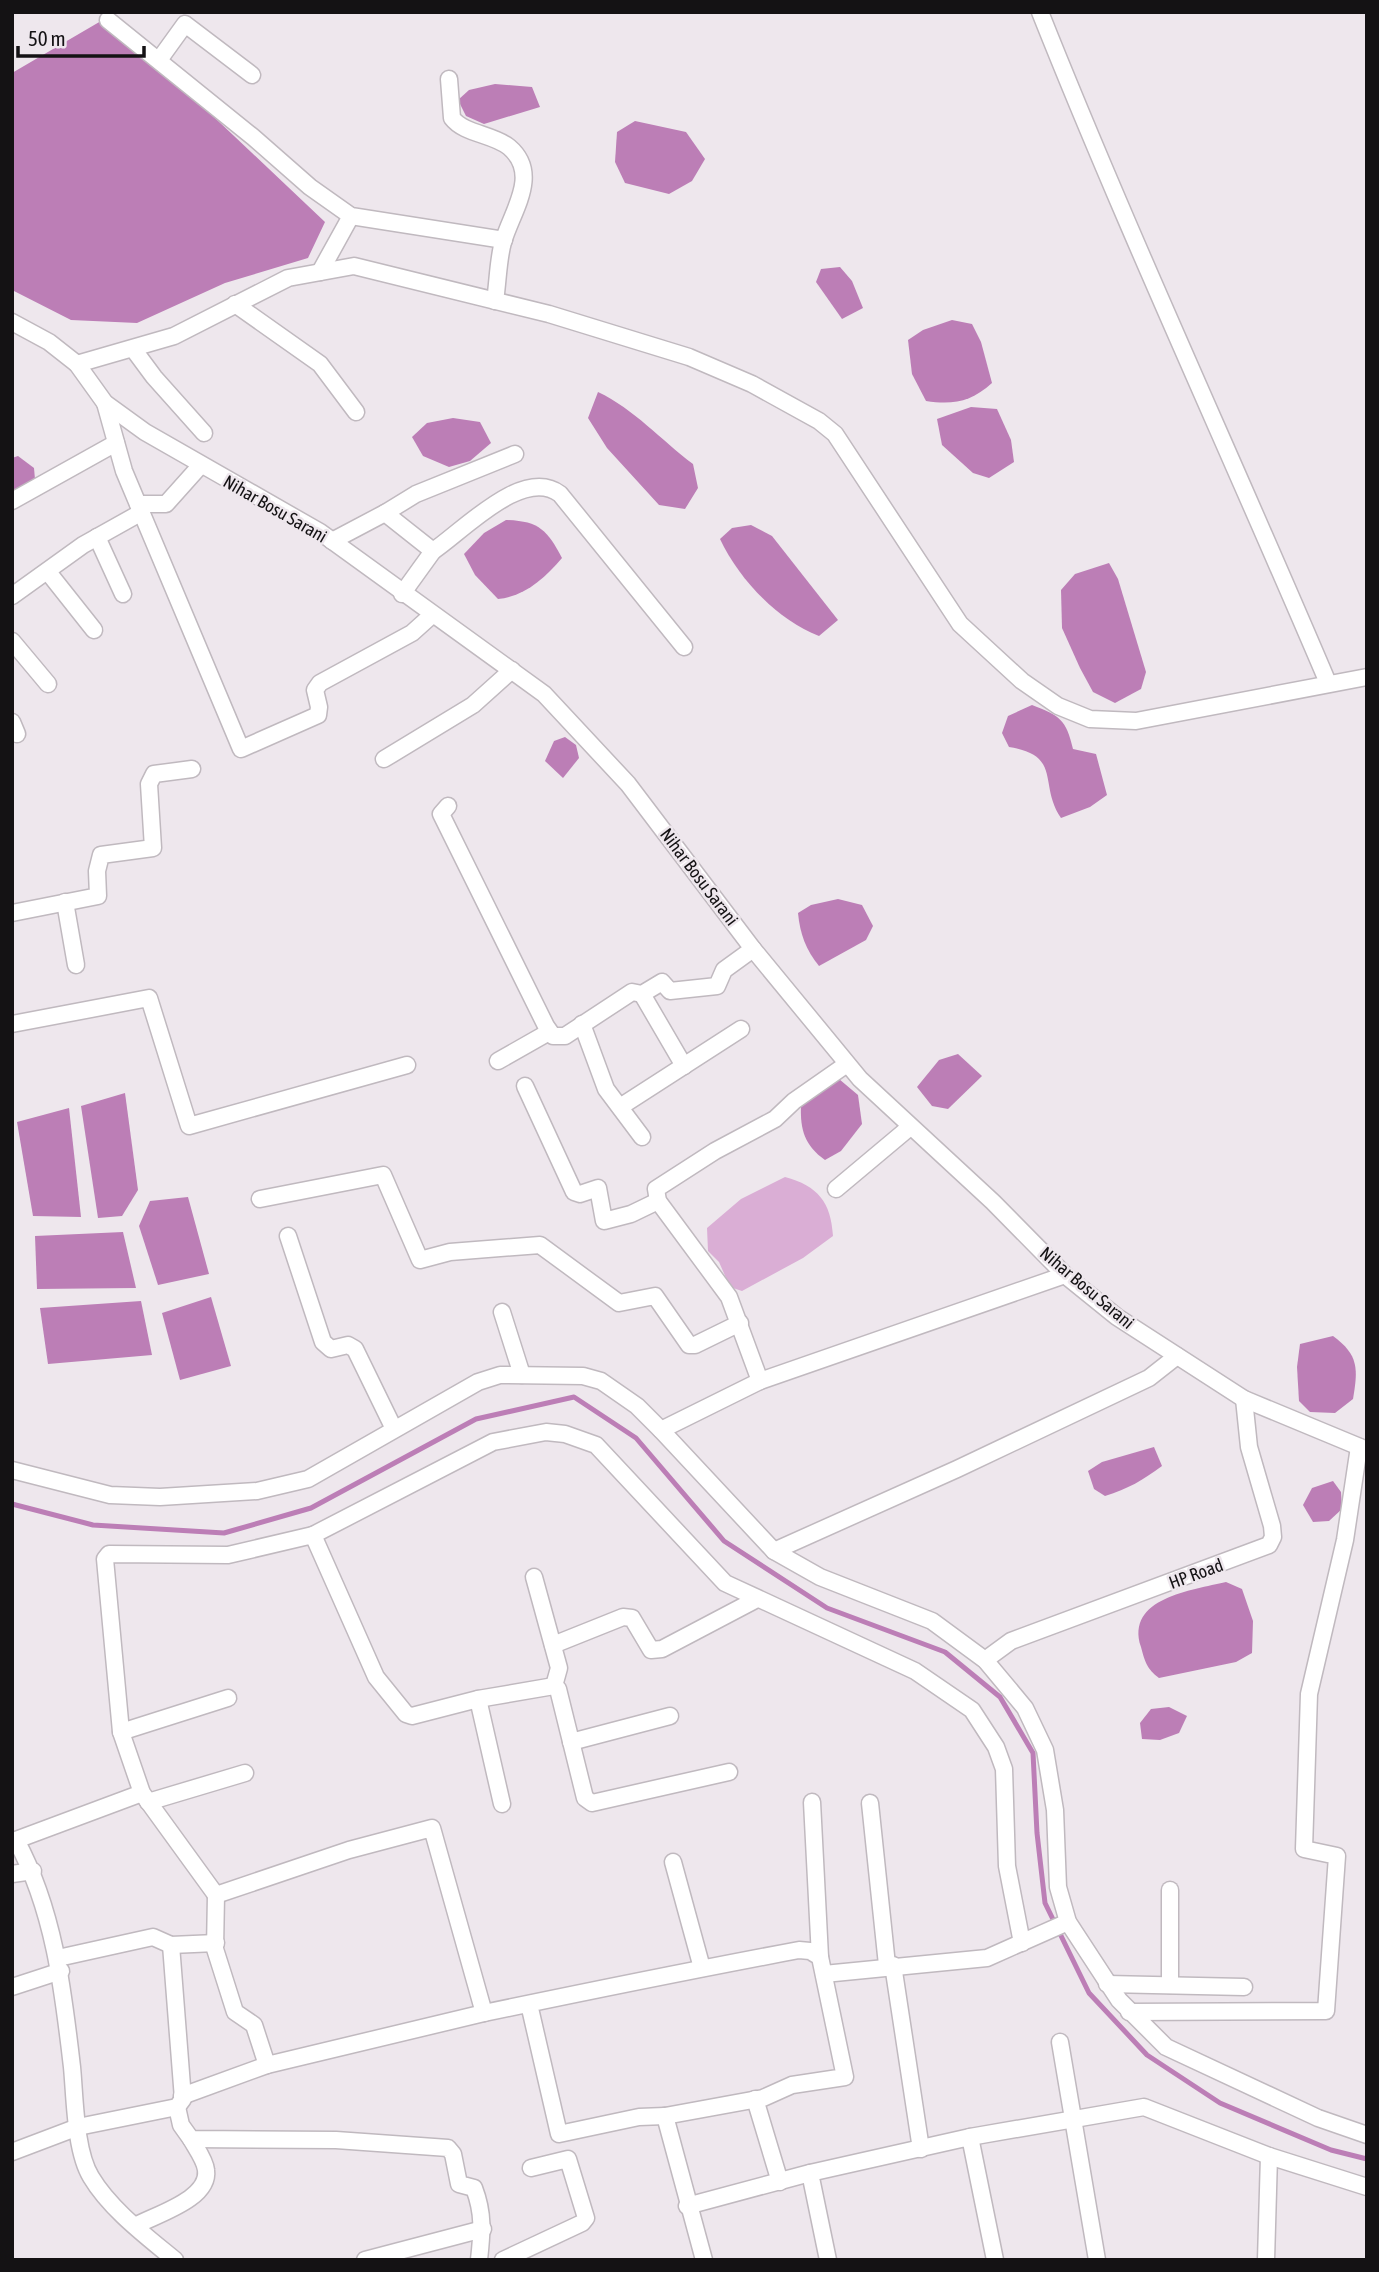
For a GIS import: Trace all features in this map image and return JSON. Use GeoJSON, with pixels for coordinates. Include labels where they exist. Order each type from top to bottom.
{"type":"FeatureCollection","features":[{"type":"Feature","properties":{"kind":"street"},"geometry":{"type":"LineString","coordinates":[[1041,12],[1102,166],[1247,492],[1328,683]]}},
{"type":"Feature","properties":{"kind":"street"},"geometry":{"type":"LineString","coordinates":[[108,20],[310,187],[351,216],[503,240]]}},
{"type":"Feature","properties":{"kind":"street"},"geometry":{"type":"LineString","coordinates":[[159,60],[185,24],[252,75]]}},
{"type":"Feature","properties":{"kind":"street"},"geometry":{"type":"LineString","coordinates":[[449,79],[450,111],[455,122],[504,143],[517,156],[523,169],[522,190],[503,240],[495,300]]}},
{"type":"Feature","properties":{"kind":"street"},"geometry":{"type":"LineString","coordinates":[[320,272],[351,216]]}},
{"type":"Feature","properties":{"kind":"street"},"geometry":{"type":"LineString","coordinates":[[77,364],[134,350],[174,336],[288,278],[354,266],[495,300],[689,358],[752,384],[827,426],[960,624],[1023,681],[1059,706],[1090,719],[1136,720],[1367,677]]}},
{"type":"Feature","properties":{"kind":"street"},"geometry":{"type":"LineString","coordinates":[[234,304],[320,364],[356,412]]}},
{"type":"Feature","properties":{"kind":"street","name":"Nihar Bosu Sarani"},"geometry":{"type":"LineString","coordinates":[[12,322],[48,342],[77,364],[105,402],[145,432],[200,467],[332,541],[544,694],[628,784],[753,949],[847,1064],[910,1127],[993,1202],[1065,1275],[1117,1317],[1244,1399],[1363,1449]]}},
{"type":"Feature","properties":{"kind":"street"},"geometry":{"type":"LineString","coordinates":[[134,350],[153,377],[204,433]]}},
{"type":"Feature","properties":{"kind":"street"},"geometry":{"type":"LineString","coordinates":[[105,402],[116,443],[140,508],[243,750],[318,715],[315,690],[320,683],[412,633],[432,615]]}},
{"type":"Feature","properties":{"kind":"street"},"geometry":{"type":"LineString","coordinates":[[12,501],[116,443]]}},
{"type":"Feature","properties":{"kind":"street"},"geometry":{"type":"LineString","coordinates":[[332,541],[416,494],[515,454]]}},
{"type":"Feature","properties":{"kind":"street"},"geometry":{"type":"LineString","coordinates":[[12,596],[140,508],[166,505],[200,467]]}},
{"type":"Feature","properties":{"kind":"street"},"geometry":{"type":"LineString","coordinates":[[402,594],[433,551],[462,526],[501,501],[537,485],[550,486],[560,494],[684,647]]}},
{"type":"Feature","properties":{"kind":"street"},"geometry":{"type":"LineString","coordinates":[[386,513],[433,551]]}},
{"type":"Feature","properties":{"kind":"street"},"geometry":{"type":"LineString","coordinates":[[97,537],[123,594]]}},
{"type":"Feature","properties":{"kind":"street"},"geometry":{"type":"LineString","coordinates":[[48,572],[94,630]]}},
{"type":"Feature","properties":{"kind":"street"},"geometry":{"type":"LineString","coordinates":[[12,641],[48,684]]}},
{"type":"Feature","properties":{"kind":"street"},"geometry":{"type":"LineString","coordinates":[[384,759],[473,705],[512,670]]}},
{"type":"Feature","properties":{"kind":"street"},"geometry":{"type":"LineString","coordinates":[[12,912],[98,896],[96,871],[101,855],[153,848],[149,784],[154,774],[192,769]]}},
{"type":"Feature","properties":{"kind":"street"},"geometry":{"type":"LineString","coordinates":[[448,806],[441,814],[549,1032],[559,1038],[632,992],[642,994],[662,982],[670,991],[717,986],[724,970],[753,949]]}},
{"type":"Feature","properties":{"kind":"street"},"geometry":{"type":"LineString","coordinates":[[65,902],[76,965]]}},
{"type":"Feature","properties":{"kind":"street"},"geometry":{"type":"LineString","coordinates":[[642,994],[684,1066]]}},
{"type":"Feature","properties":{"kind":"street"},"geometry":{"type":"LineString","coordinates":[[12,1024],[149,998],[189,1126],[407,1065]]}},
{"type":"Feature","properties":{"kind":"street"},"geometry":{"type":"LineString","coordinates":[[582,1024],[606,1089],[642,1136]]}},
{"type":"Feature","properties":{"kind":"street"},"geometry":{"type":"LineString","coordinates":[[620,1107],[741,1029]]}},
{"type":"Feature","properties":{"kind":"street"},"geometry":{"type":"LineString","coordinates":[[498,1061],[549,1032]]}},
{"type":"Feature","properties":{"kind":"street"},"geometry":{"type":"LineString","coordinates":[[760,1381],[729,1297],[658,1200],[657,1187],[775,1119],[794,1101],[847,1064]]}},
{"type":"Feature","properties":{"kind":"street"},"geometry":{"type":"LineString","coordinates":[[525,1086],[574,1192],[580,1194],[594,1187],[599,1189],[604,1221],[631,1214],[658,1200]]}},
{"type":"Feature","properties":{"kind":"street"},"geometry":{"type":"LineString","coordinates":[[836,1189],[910,1127]]}},
{"type":"Feature","properties":{"kind":"street"},"geometry":{"type":"LineString","coordinates":[[260,1199],[383,1175],[420,1260],[450,1252],[540,1245],[619,1303],[655,1296],[689,1345],[695,1345],[740,1323]]}},
{"type":"Feature","properties":{"kind":"street"},"geometry":{"type":"LineString","coordinates":[[288,1236],[323,1342],[331,1349],[348,1345],[355,1349],[394,1429]]}},
{"type":"Feature","properties":{"kind":"street"},"geometry":{"type":"LineString","coordinates":[[661,1430],[760,1381],[1065,1275]]}},
{"type":"Feature","properties":{"kind":"street"},"geometry":{"type":"LineString","coordinates":[[502,1312],[522,1376]]}},
{"type":"Feature","properties":{"kind":"street"},"geometry":{"type":"LineString","coordinates":[[774,1551],[957,1469],[1149,1378],[1177,1356]]}},
{"type":"Feature","properties":{"kind":"street"},"geometry":{"type":"LineString","coordinates":[[12,1470],[110,1495],[160,1497],[257,1491],[308,1479],[478,1382],[500,1375],[583,1376],[601,1381],[637,1406],[774,1551],[820,1577],[932,1621],[985,1660],[1025,1708],[1045,1750],[1055,1811],[1058,1887],[1065,1924],[1129,2012],[1166,2047],[1306,2112],[1367,2135]]}},
{"type":"Feature","properties":{"kind":"street","name":"HP Road"},"geometry":{"type":"LineString","coordinates":[[985,1660],[1011,1641],[1269,1545],[1273,1537],[1272,1526],[1249,1447],[1244,1399]]}},
{"type":"Feature","properties":{"kind":"street"},"geometry":{"type":"LineString","coordinates":[[267,2065],[254,2025],[235,2012],[216,1943],[216,1895],[145,1798],[121,1732],[105,1559],[109,1554],[236,1554],[313,1535],[493,1442],[529,1434],[565,1434],[604,1450],[719,1578],[757,1599],[915,1671],[976,1716],[996,1747],[1004,1769],[1007,1866],[1030,1939]]}},
{"type":"Feature","properties":{"kind":"street"},"geometry":{"type":"LineString","coordinates":[[1129,2012],[1326,2011],[1337,1856],[1304,1849],[1307,1711],[1314,1664],[1345,1540],[1363,1449]]}},
{"type":"Feature","properties":{"kind":"street"},"geometry":{"type":"LineString","coordinates":[[313,1535],[376,1677],[400,1711],[412,1716],[478,1699],[554,1686]]}},
{"type":"Feature","properties":{"kind":"street"},"geometry":{"type":"LineString","coordinates":[[534,1577],[559,1668],[554,1686]]}},
{"type":"Feature","properties":{"kind":"street"},"geometry":{"type":"LineString","coordinates":[[553,1645],[623,1617],[632,1618],[643,1642],[651,1650],[662,1649],[757,1599]]}},
{"type":"Feature","properties":{"kind":"street"},"geometry":{"type":"LineString","coordinates":[[554,1686],[558,1689],[585,1798],[592,1803],[729,1772]]}},
{"type":"Feature","properties":{"kind":"street"},"geometry":{"type":"LineString","coordinates":[[121,1732],[228,1698]]}},
{"type":"Feature","properties":{"kind":"street"},"geometry":{"type":"LineString","coordinates":[[478,1699],[502,1804]]}},
{"type":"Feature","properties":{"kind":"street"},"geometry":{"type":"LineString","coordinates":[[571,1742],[670,1716]]}},
{"type":"Feature","properties":{"kind":"street"},"geometry":{"type":"LineString","coordinates":[[175,2260],[135,2226],[89,2176],[78,2127],[59,1965],[33,1871],[14,1835],[245,1773]]}},
{"type":"Feature","properties":{"kind":"street"},"geometry":{"type":"LineString","coordinates":[[529,2004],[559,2134],[639,2117],[665,2116],[755,2099],[792,2085],[845,2077],[822,1965],[812,1802]]}},
{"type":"Feature","properties":{"kind":"street"},"geometry":{"type":"LineString","coordinates":[[870,1803],[890,1965],[920,2149]]}},
{"type":"Feature","properties":{"kind":"street"},"geometry":{"type":"LineString","coordinates":[[216,1895],[349,1850],[432,1828],[484,2013]]}},
{"type":"Feature","properties":{"kind":"street"},"geometry":{"type":"LineString","coordinates":[[673,1862],[702,1968]]}},
{"type":"Feature","properties":{"kind":"street"},"geometry":{"type":"LineString","coordinates":[[12,1874],[33,1871]]}},
{"type":"Feature","properties":{"kind":"street"},"geometry":{"type":"LineString","coordinates":[[1170,1890],[1170,1985]]}},
{"type":"Feature","properties":{"kind":"street"},"geometry":{"type":"LineString","coordinates":[[12,2152],[78,2127],[179,2102],[267,2065],[484,2013],[799,1950],[810,1951],[822,1965],[890,1965],[987,1958],[1065,1924]]}},
{"type":"Feature","properties":{"kind":"street"},"geometry":{"type":"LineString","coordinates":[[12,1987],[59,1965],[153,1937],[171,1945],[216,1943]]}},
{"type":"Feature","properties":{"kind":"street"},"geometry":{"type":"LineString","coordinates":[[135,2226],[197,2193],[205,2183],[206,2168],[181,2125],[171,1945]]}},
{"type":"Feature","properties":{"kind":"street"},"geometry":{"type":"LineString","coordinates":[[1107,1984],[1244,1987]]}},
{"type":"Feature","properties":{"kind":"street"},"geometry":{"type":"LineString","coordinates":[[1060,2042],[1097,2260]]}},
{"type":"Feature","properties":{"kind":"street"},"geometry":{"type":"LineString","coordinates":[[755,2099],[780,2182]]}},
{"type":"Feature","properties":{"kind":"street"},"geometry":{"type":"LineString","coordinates":[[687,2206],[810,2173],[970,2137],[1073,2118],[1149,2108],[1269,2156],[1367,2187]]}},
{"type":"Feature","properties":{"kind":"street"},"geometry":{"type":"LineString","coordinates":[[665,2116],[687,2206],[704,2260]]}},
{"type":"Feature","properties":{"kind":"street"},"geometry":{"type":"LineString","coordinates":[[970,2137],[995,2260]]}},
{"type":"Feature","properties":{"kind":"street"},"geometry":{"type":"LineString","coordinates":[[191,2139],[323,2140],[448,2148],[453,2154],[458,2184],[471,2187],[475,2191],[483,2217],[480,2260]]}},
{"type":"Feature","properties":{"kind":"street"},"geometry":{"type":"LineString","coordinates":[[1266,2260],[1269,2156]]}},
{"type":"Feature","properties":{"kind":"street"},"geometry":{"type":"LineString","coordinates":[[503,2260],[582,2223],[586,2218],[568,2159],[531,2168]]}},
{"type":"Feature","properties":{"kind":"street"},"geometry":{"type":"LineString","coordinates":[[810,2173],[828,2260]]}},
{"type":"Feature","properties":{"kind":"street"},"geometry":{"type":"LineString","coordinates":[[365,2260],[483,2230]]}},
{"type":"Feature","properties":{"kind":"shaded area"},"geometry":{"type":"Polygon","coordinates":[[[101,21],[178,83],[325,222],[308,258],[225,283],[137,323],[71,320],[12,290],[12,73],[101,21]]]}},
{"type":"Feature","properties":{"kind":"shaded area"},"geometry":{"type":"Polygon","coordinates":[[[495,84],[532,87],[540,107],[484,124],[466,116],[458,100],[469,90],[495,84]]]}},
{"type":"Feature","properties":{"kind":"shaded area"},"geometry":{"type":"Polygon","coordinates":[[[635,121],[686,132],[705,159],[692,181],[669,194],[625,183],[615,162],[617,132],[635,121]]]}},
{"type":"Feature","properties":{"kind":"shaded area"},"geometry":{"type":"Polygon","coordinates":[[[840,267],[852,281],[863,308],[842,319],[816,282],[821,269],[840,267]]]}},
{"type":"Feature","properties":{"kind":"shaded area"},"geometry":{"type":"Polygon","coordinates":[[[952,320],[972,324],[981,342],[992,383],[961,401],[926,401],[912,374],[908,340],[923,330],[952,320]]]}},
{"type":"Feature","properties":{"kind":"shaded area"},"geometry":{"type":"Polygon","coordinates":[[[598,392],[635,416],[693,464],[698,488],[685,509],[659,505],[607,448],[588,418],[598,392]]]}},
{"type":"Feature","properties":{"kind":"shaded area"},"geometry":{"type":"Polygon","coordinates":[[[971,407],[997,409],[1011,440],[1014,462],[989,478],[973,473],[942,445],[937,419],[971,407]]]}},
{"type":"Feature","properties":{"kind":"shaded area"},"geometry":{"type":"Polygon","coordinates":[[[453,418],[480,422],[491,443],[470,461],[449,467],[423,456],[412,437],[427,423],[453,418]]]}},
{"type":"Feature","properties":{"kind":"shaded area"},"geometry":{"type":"Polygon","coordinates":[[[18,456],[34,468],[36,491],[12,501],[12,458],[18,456]]]}},
{"type":"Feature","properties":{"kind":"shaded area"},"geometry":{"type":"Polygon","coordinates":[[[506,520],[527,522],[541,529],[552,540],[562,558],[533,585],[517,594],[498,599],[475,575],[464,554],[484,533],[506,520]]]}},
{"type":"Feature","properties":{"kind":"shaded area"},"geometry":{"type":"Polygon","coordinates":[[[751,525],[772,536],[838,620],[819,636],[788,620],[774,609],[749,583],[728,554],[720,539],[732,528],[751,525]]]}},
{"type":"Feature","properties":{"kind":"shaded area"},"geometry":{"type":"Polygon","coordinates":[[[1109,563],[1118,579],[1146,672],[1141,689],[1115,703],[1093,692],[1062,628],[1061,590],[1075,574],[1109,563]]]}},
{"type":"Feature","properties":{"kind":"shaded area"},"geometry":{"type":"Polygon","coordinates":[[[1032,705],[1060,720],[1068,731],[1073,749],[1096,754],[1107,795],[1090,807],[1061,818],[1054,806],[1043,764],[1026,751],[1009,747],[1002,733],[1008,716],[1032,705]]]}},
{"type":"Feature","properties":{"kind":"shaded area"},"geometry":{"type":"Polygon","coordinates":[[[565,737],[576,745],[579,758],[563,778],[545,761],[554,741],[565,737]]]}},
{"type":"Feature","properties":{"kind":"shaded area"},"geometry":{"type":"Polygon","coordinates":[[[838,899],[862,905],[873,926],[866,940],[819,966],[804,941],[798,913],[811,905],[838,899]]]}},
{"type":"Feature","properties":{"kind":"shaded area"},"geometry":{"type":"Polygon","coordinates":[[[958,1054],[982,1076],[948,1109],[932,1106],[917,1087],[939,1060],[958,1054]]]}},
{"type":"Feature","properties":{"kind":"shaded area"},"geometry":{"type":"Polygon","coordinates":[[[839,1079],[858,1095],[862,1124],[841,1151],[825,1160],[805,1137],[801,1106],[839,1079]]]}},
{"type":"Feature","properties":{"kind":"shaded area"},"geometry":{"type":"Polygon","coordinates":[[[125,1093],[138,1190],[122,1216],[98,1218],[81,1106],[125,1093]]]}},
{"type":"Feature","properties":{"kind":"shaded area"},"geometry":{"type":"Polygon","coordinates":[[[69,1108],[81,1217],[33,1216],[17,1122],[69,1108]]]}},
{"type":"Feature","properties":{"kind":"shaded area"},"geometry":{"type":"Polygon","coordinates":[[[785,1177],[806,1185],[821,1197],[829,1214],[833,1236],[803,1258],[742,1291],[730,1287],[719,1262],[708,1251],[707,1228],[741,1199],[785,1177]]]}},
{"type":"Feature","properties":{"kind":"shaded area"},"geometry":{"type":"Polygon","coordinates":[[[188,1197],[209,1274],[158,1285],[139,1226],[150,1201],[188,1197]]]}},
{"type":"Feature","properties":{"kind":"shaded area"},"geometry":{"type":"Polygon","coordinates":[[[123,1232],[136,1288],[37,1289],[35,1236],[123,1232]]]}},
{"type":"Feature","properties":{"kind":"shaded area"},"geometry":{"type":"Polygon","coordinates":[[[211,1297],[231,1366],[180,1380],[162,1313],[211,1297]]]}},
{"type":"Feature","properties":{"kind":"shaded area"},"geometry":{"type":"Polygon","coordinates":[[[141,1301],[152,1355],[48,1364],[40,1308],[141,1301]]]}},
{"type":"Feature","properties":{"kind":"shaded area"},"geometry":{"type":"Polygon","coordinates":[[[1333,1336],[1348,1350],[1355,1363],[1353,1399],[1335,1413],[1310,1412],[1299,1401],[1297,1367],[1300,1344],[1333,1336]]]}},
{"type":"Feature","properties":{"kind":"shaded area"},"geometry":{"type":"Polygon","coordinates":[[[1154,1447],[1162,1466],[1155,1471],[1128,1487],[1105,1496],[1094,1489],[1088,1471],[1102,1462],[1154,1447]]]}},
{"type":"Feature","properties":{"kind":"shaded area"},"geometry":{"type":"Polygon","coordinates":[[[1333,1481],[1341,1492],[1342,1509],[1329,1521],[1313,1522],[1303,1505],[1312,1488],[1333,1481]]]}},
{"type":"Feature","properties":{"kind":"shaded area"},"geometry":{"type":"Polygon","coordinates":[[[1226,1582],[1242,1589],[1253,1621],[1252,1653],[1236,1662],[1159,1678],[1147,1665],[1141,1647],[1139,1630],[1143,1617],[1165,1599],[1226,1582]]]}},
{"type":"Feature","properties":{"kind":"shaded area"},"geometry":{"type":"Polygon","coordinates":[[[1169,1707],[1187,1716],[1179,1733],[1160,1740],[1142,1739],[1140,1723],[1151,1709],[1169,1707]]]}},
{"type":"Feature","properties":{"kind":"waterway"},"geometry":{"type":"LineString","coordinates":[[12,1504],[93,1525],[224,1533],[311,1508],[476,1419],[574,1397],[636,1438],[724,1541],[827,1608],[945,1652],[1000,1697],[1033,1753],[1037,1833],[1045,1903],[1089,1993],[1147,2055],[1220,2103],[1331,2150],[1367,2159]]}}]}
